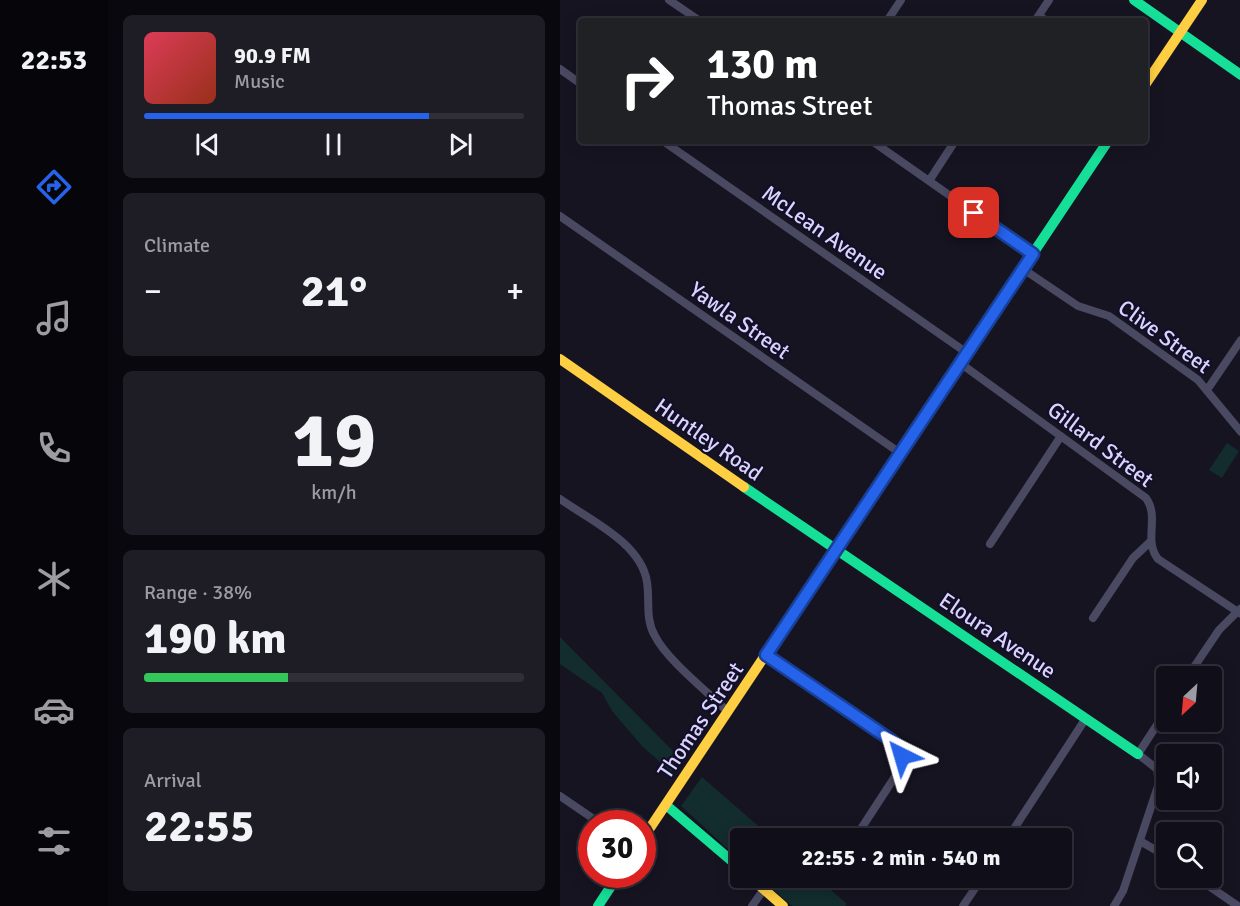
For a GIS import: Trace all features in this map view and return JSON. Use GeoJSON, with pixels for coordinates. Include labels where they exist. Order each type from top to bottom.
{"type":"FeatureCollection","features":[{"type":"Feature","properties":{"kind":"street"},"geometry":{"type":"LineString","coordinates":[[669,0],[696,18]]}},
{"type":"Feature","properties":{"kind":"street"},"geometry":{"type":"LineString","coordinates":[[1037,17],[1049,0]]}},
{"type":"Feature","properties":{"kind":"street"},"geometry":{"type":"LineString","coordinates":[[1134,0],[1241,75]]}},
{"type":"Feature","properties":{"kind":"street"},"geometry":{"type":"LineString","coordinates":[[1148,80],[1202,0]]}},
{"type":"Feature","properties":{"kind":"street"},"geometry":{"type":"LineString","coordinates":[[888,18],[897,1]]}},
{"type":"Feature","properties":{"kind":"street"},"geometry":{"type":"LineString","coordinates":[[560,69],[578,82]]}},
{"type":"Feature","properties":{"kind":"street","name":"McLean Avenue"},"geometry":{"type":"LineString","coordinates":[[667,144],[963,358]]}},
{"type":"Feature","properties":{"kind":"street"},"geometry":{"type":"LineString","coordinates":[[876,144],[1033,254]]}},
{"type":"Feature","properties":{"kind":"street"},"geometry":{"type":"LineString","coordinates":[[929,181],[953,144]]}},
{"type":"Feature","properties":{"kind":"street","name":"Thomas Street"},"geometry":{"type":"LineString","coordinates":[[656,820],[1106,144]]}},
{"type":"Feature","properties":{"kind":"street","name":"Yawla Street"},"geometry":{"type":"LineString","coordinates":[[560,216],[900,453]]}},
{"type":"Feature","properties":{"kind":"street","name":"Clive Street"},"geometry":{"type":"LineString","coordinates":[[1023,269],[1078,306],[1109,316],[1198,380],[1241,432]]}},
{"type":"Feature","properties":{"kind":"street"},"geometry":{"type":"LineString","coordinates":[[1207,390],[1241,340]]}},
{"type":"Feature","properties":{"kind":"street","name":"Gillard Street"},"geometry":{"type":"LineString","coordinates":[[963,358],[1061,436],[1146,498],[1153,518],[1150,542]]}},
{"type":"Feature","properties":{"kind":"street","name":"Huntley Road"},"geometry":{"type":"LineString","coordinates":[[560,359],[836,550]]}},
{"type":"Feature","properties":{"kind":"street"},"geometry":{"type":"LineString","coordinates":[[990,544],[1061,436]]}},
{"type":"Feature","properties":{"kind":"street"},"geometry":{"type":"LineString","coordinates":[[560,499],[620,541],[639,560],[648,584],[648,620],[657,640],[728,712]]}},
{"type":"Feature","properties":{"kind":"street"},"geometry":{"type":"LineString","coordinates":[[1092,618],[1133,558],[1150,542],[1154,554],[1163,564],[1239,611],[1212,640],[1195,666]]}},
{"type":"Feature","properties":{"kind":"street","name":"Eloura Avenue"},"geometry":{"type":"LineString","coordinates":[[836,550],[1138,754]]}},
{"type":"Feature","properties":{"kind":"street"},"geometry":{"type":"LineString","coordinates":[[766,655],[891,740],[900,750],[902,761],[898,772],[862,828]]}},
{"type":"Feature","properties":{"kind":"street"},"geometry":{"type":"LineString","coordinates":[[1014,828],[1086,718]]}},
{"type":"Feature","properties":{"kind":"street"},"geometry":{"type":"LineString","coordinates":[[1115,906],[1123,891],[1159,777],[1154,765],[1138,754],[1156,726]]}},
{"type":"Feature","properties":{"kind":"street"},"geometry":{"type":"LineString","coordinates":[[560,796],[580,810]]}},
{"type":"Feature","properties":{"kind":"street"},"geometry":{"type":"LineString","coordinates":[[666,805],[730,859]]}},
{"type":"Feature","properties":{"kind":"street"},"geometry":{"type":"LineString","coordinates":[[1140,841],[1156,850]]}},
{"type":"Feature","properties":{"kind":"street"},"geometry":{"type":"LineString","coordinates":[[598,906],[610,888]]}},
{"type":"Feature","properties":{"kind":"street"},"geometry":{"type":"LineString","coordinates":[[963,906],[975,888]]}},
{"type":"Feature","properties":{"kind":"street"},"geometry":{"type":"LineString","coordinates":[[1212,888],[1238,906]]}},
{"type":"Feature","properties":{"kind":"street"},"geometry":{"type":"LineString","coordinates":[[752,906],[764,889],[783,906]]}},
{"type":"Feature","properties":{"kind":"green space"},"geometry":{"type":"Polygon","coordinates":[[[1227,443],[1239,451],[1222,478],[1209,470],[1227,443]]]}},
{"type":"Feature","properties":{"kind":"green space"},"geometry":{"type":"Polygon","coordinates":[[[560,637],[680,758],[671,772],[642,746],[612,711],[602,693],[560,664],[560,637]]]}},
{"type":"Feature","properties":{"kind":"green space"},"geometry":{"type":"Polygon","coordinates":[[[702,777],[761,828],[730,828],[730,851],[681,806],[702,777]]]}},
{"type":"Feature","properties":{"kind":"green space"},"geometry":{"type":"Polygon","coordinates":[[[771,888],[829,888],[847,904],[845,906],[792,906],[771,888]]]}},
{"type":"Feature","properties":{"kind":"traffic: fast"},"geometry":{"type":"LineString","coordinates":[[1134,0],[1241,75]]}},
{"type":"Feature","properties":{"kind":"traffic: fast"},"geometry":{"type":"LineString","coordinates":[[880,483],[1106,144]]}},
{"type":"Feature","properties":{"kind":"traffic: fast"},"geometry":{"type":"LineString","coordinates":[[744,487],[1138,754]]}},
{"type":"Feature","properties":{"kind":"traffic: fast"},"geometry":{"type":"LineString","coordinates":[[666,805],[730,859]]}},
{"type":"Feature","properties":{"kind":"traffic: fast"},"geometry":{"type":"LineString","coordinates":[[598,906],[610,888]]}},
{"type":"Feature","properties":{"kind":"traffic: slow"},"geometry":{"type":"LineString","coordinates":[[1148,81],[1202,0]]}},
{"type":"Feature","properties":{"kind":"traffic: slow"},"geometry":{"type":"LineString","coordinates":[[560,359],[744,487]]}},
{"type":"Feature","properties":{"kind":"traffic: slow"},"geometry":{"type":"LineString","coordinates":[[656,819],[790,618]]}},
{"type":"Feature","properties":{"kind":"traffic: slow"},"geometry":{"type":"LineString","coordinates":[[762,888],[783,906]]}},
{"type":"Feature","properties":{"kind":"traffic: jam"},"geometry":{"type":"LineString","coordinates":[[790,618],[880,483]]}},
{"type":"Feature","properties":{"kind":"route"},"geometry":{"type":"LineString","coordinates":[[902,756],[898,746],[891,740],[766,655],[1033,254],[974,213]]}}]}
